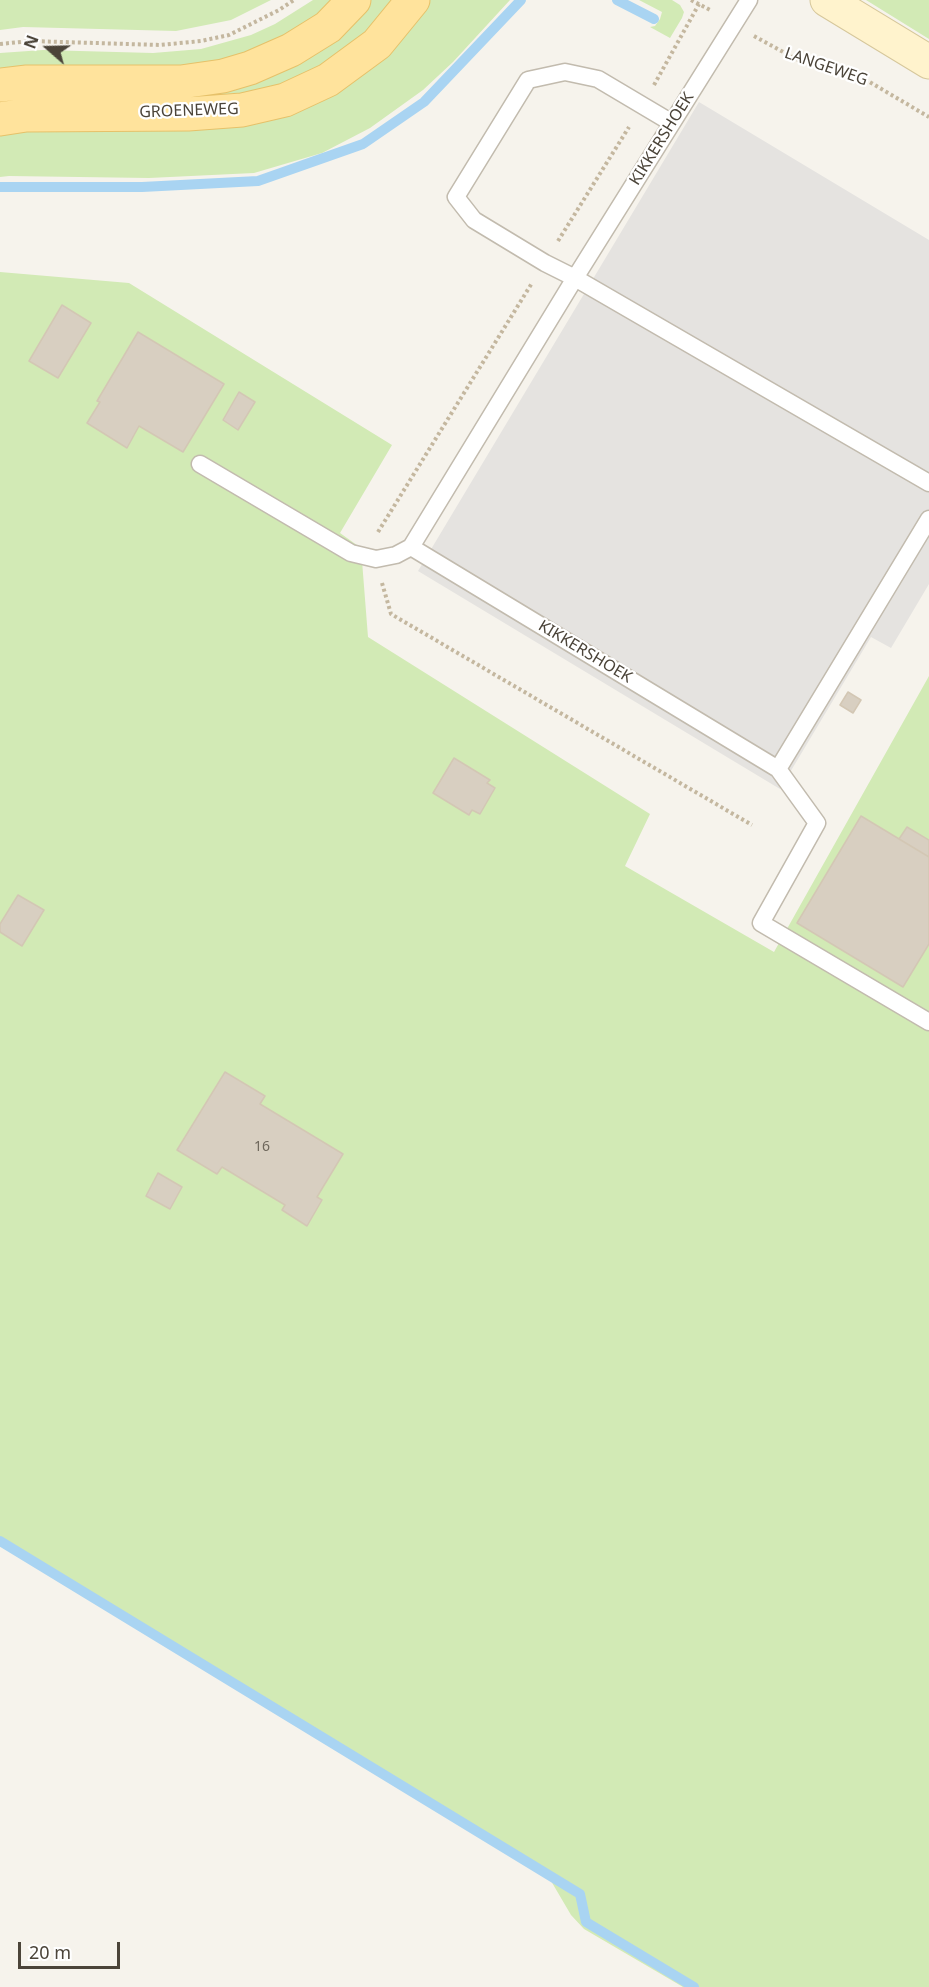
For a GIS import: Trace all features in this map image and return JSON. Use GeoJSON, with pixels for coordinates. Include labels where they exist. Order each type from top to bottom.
{"type":"FeatureCollection","features":[{"type":"Feature","properties":{"kind":"main road","name":"GROENEWEG"},"geometry":{"type":"LineString","coordinates":[[0,85],[27,82],[181,82],[223,76],[250,68],[291,50],[328,27],[354,0]]}},
{"type":"Feature","properties":{"kind":"main road","name":"GROENEWEG"},"geometry":{"type":"LineString","coordinates":[[0,119],[37,114],[188,114],[242,110],[285,100],[328,80],[377,44],[413,0]]}},
{"type":"Feature","properties":{"kind":"main road"},"geometry":{"type":"LineString","coordinates":[[828,0],[929,62]]}},
{"type":"Feature","properties":{"kind":"lane","name":"KIKKERSHOEK"},"geometry":{"type":"LineString","coordinates":[[749,0],[574,278],[411,547],[778,769]]}},
{"type":"Feature","properties":{"kind":"lane"},"geometry":{"type":"LineString","coordinates":[[672,123],[598,79],[565,72],[528,80],[456,197],[474,220],[544,263],[574,278],[929,483]]}},
{"type":"Feature","properties":{"kind":"lane"},"geometry":{"type":"LineString","coordinates":[[200,464],[351,553],[376,559],[396,555],[411,547]]}},
{"type":"Feature","properties":{"kind":"lane"},"geometry":{"type":"LineString","coordinates":[[929,519],[778,769],[817,822],[761,923],[929,1022]]}},
{"type":"Feature","properties":{"kind":"path"},"geometry":{"type":"LineString","coordinates":[[0,44],[30,41],[160,45],[201,41],[229,35],[294,0]]}},
{"type":"Feature","properties":{"kind":"path","name":"LANGEWEG"},"geometry":{"type":"LineString","coordinates":[[692,0],[796,59],[856,74],[929,117]]}},
{"type":"Feature","properties":{"kind":"path"},"geometry":{"type":"LineString","coordinates":[[699,4],[643,104],[371,544],[391,614],[752,825]]}},
{"type":"Feature","properties":{"kind":"green space"},"geometry":{"type":"Polygon","coordinates":[[[0,0],[271,0],[231,20],[176,31],[23,27],[0,30],[0,0]]]}},
{"type":"Feature","properties":{"kind":"green space"},"geometry":{"type":"Polygon","coordinates":[[[313,0],[339,0],[290,38],[207,66],[0,73],[0,53],[43,50],[153,53],[201,49],[251,35],[275,24],[313,0]]]}},
{"type":"Feature","properties":{"kind":"green space"},"geometry":{"type":"Polygon","coordinates":[[[371,0],[401,0],[359,46],[266,94],[0,107],[0,95],[144,94],[357,16],[371,0]]]}},
{"type":"Feature","properties":{"kind":"green space"},"geometry":{"type":"Polygon","coordinates":[[[427,0],[510,0],[453,62],[423,90],[370,128],[322,153],[254,173],[149,178],[0,177],[0,131],[248,120],[427,0]]]}},
{"type":"Feature","properties":{"kind":"green space"},"geometry":{"type":"Polygon","coordinates":[[[639,0],[672,0],[680,5],[684,12],[670,38],[650,27],[655,26],[662,12],[639,0]]]}},
{"type":"Feature","properties":{"kind":"green space"},"geometry":{"type":"Polygon","coordinates":[[[866,0],[929,0],[929,39],[866,0]]]}},
{"type":"Feature","properties":{"kind":"green space"},"geometry":{"type":"Polygon","coordinates":[[[0,272],[129,283],[392,445],[340,533],[361,548],[368,637],[650,814],[625,866],[774,952],[929,676],[929,1987],[683,1987],[584,1929],[571,1915],[544,1869],[0,1546],[0,272]]]}},
{"type":"Feature","properties":{"kind":"shaded area"},"geometry":{"type":"Polygon","coordinates":[[[699,102],[929,240],[929,584],[891,648],[871,637],[780,789],[418,571],[699,102]]]}},
{"type":"Feature","properties":{"kind":"building"},"geometry":{"type":"Polygon","coordinates":[[[62,305],[91,323],[58,378],[29,361],[62,305]]]}},
{"type":"Feature","properties":{"kind":"building"},"geometry":{"type":"Polygon","coordinates":[[[138,332],[224,384],[183,452],[139,426],[127,448],[87,423],[100,402],[97,401],[138,332]]]}},
{"type":"Feature","properties":{"kind":"building"},"geometry":{"type":"Polygon","coordinates":[[[239,392],[255,402],[238,430],[223,420],[239,392]]]}},
{"type":"Feature","properties":{"kind":"building"},"geometry":{"type":"Polygon","coordinates":[[[848,692],[861,700],[853,713],[840,705],[848,692]]]}},
{"type":"Feature","properties":{"kind":"building"},"geometry":{"type":"Polygon","coordinates":[[[454,758],[490,780],[487,783],[495,788],[480,814],[472,810],[469,815],[433,793],[454,758]]]}},
{"type":"Feature","properties":{"kind":"building"},"geometry":{"type":"Polygon","coordinates":[[[861,816],[929,857],[929,944],[903,987],[797,923],[861,816]]]}},
{"type":"Feature","properties":{"kind":"building"},"geometry":{"type":"Polygon","coordinates":[[[907,827],[929,840],[929,857],[899,839],[907,827]]]}},
{"type":"Feature","properties":{"kind":"building"},"geometry":{"type":"Polygon","coordinates":[[[18,895],[44,910],[22,946],[0,932],[0,924],[18,895]]]}},
{"type":"Feature","properties":{"kind":"building"},"geometry":{"type":"Polygon","coordinates":[[[225,1072],[265,1096],[260,1104],[343,1154],[317,1197],[322,1200],[307,1226],[282,1210],[285,1205],[222,1167],[217,1174],[177,1150],[225,1072]]]}},
{"type":"Feature","properties":{"kind":"building"},"geometry":{"type":"Polygon","coordinates":[[[158,1173],[182,1187],[170,1209],[146,1196],[158,1173]]]}},
{"type":"Feature","properties":{"kind":"waterway"},"geometry":{"type":"LineString","coordinates":[[0,187],[142,187],[258,181],[363,144],[424,102],[521,0]]}},
{"type":"Feature","properties":{"kind":"waterway"},"geometry":{"type":"LineString","coordinates":[[617,0],[654,19]]}},
{"type":"Feature","properties":{"kind":"waterway"},"geometry":{"type":"LineString","coordinates":[[0,1541],[580,1894],[586,1922],[694,1987]]}}]}
